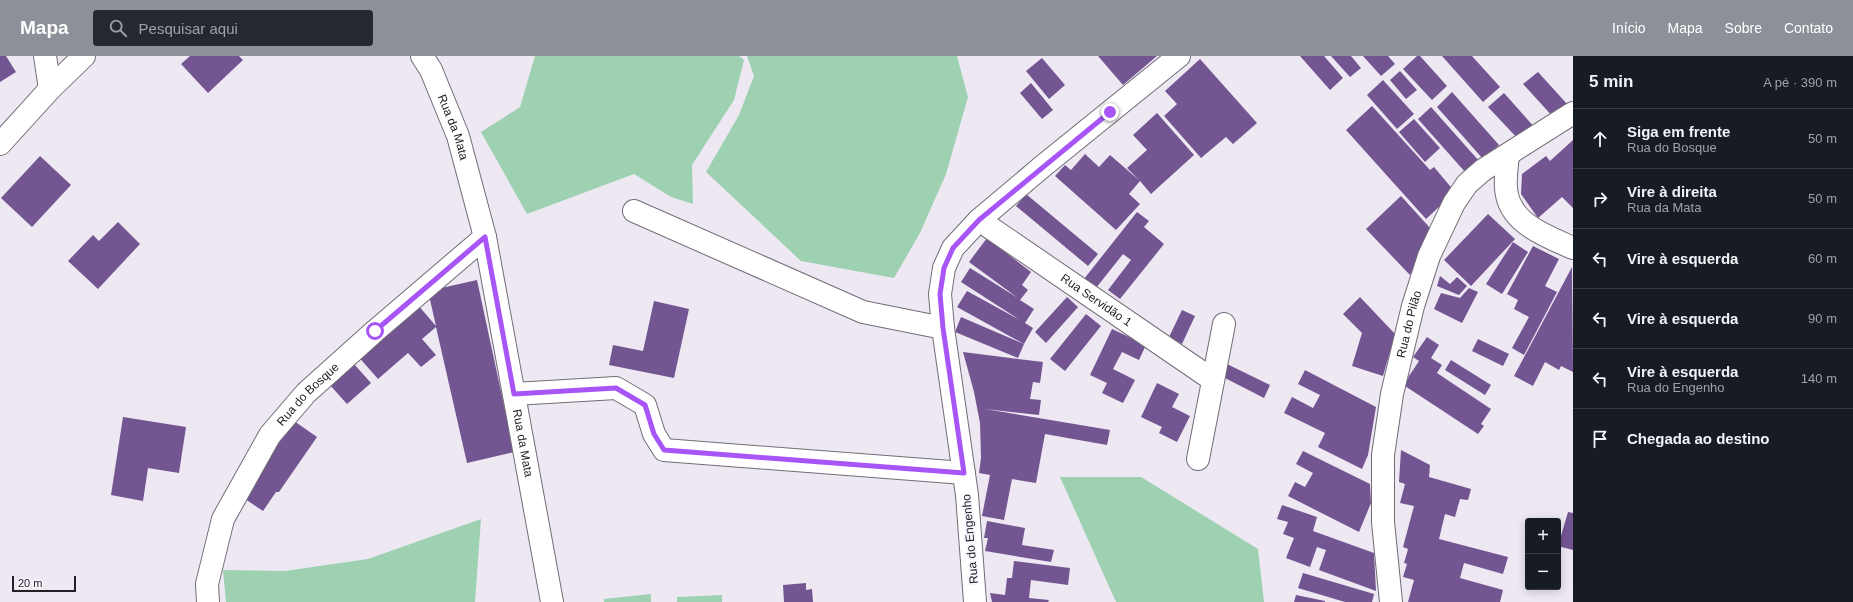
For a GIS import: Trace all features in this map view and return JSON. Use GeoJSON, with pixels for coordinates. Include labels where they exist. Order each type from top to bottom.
{"type":"FeatureCollection","features":[{"type":"Feature","properties":{"kind":"street"},"geometry":{"type":"LineString","coordinates":[[45,56],[50,89]]}},
{"type":"Feature","properties":{"kind":"street"},"geometry":{"type":"LineString","coordinates":[[0,144],[50,89],[84,56]]}},
{"type":"Feature","properties":{"kind":"street","name":"Rua da Mata"},"geometry":{"type":"LineString","coordinates":[[422,56],[432,70],[458,136],[485,237],[552,602]]}},
{"type":"Feature","properties":{"kind":"street","name":"Rua do Engenho"},"geometry":{"type":"LineString","coordinates":[[976,602],[964,473],[943,328],[940,294],[944,268],[953,248],[979,220],[1179,56]]}},
{"type":"Feature","properties":{"kind":"street","name":"Rua do Pilão"},"geometry":{"type":"LineString","coordinates":[[1391,602],[1383,522],[1383,455],[1392,394],[1413,306],[1429,256],[1454,204],[1468,184],[1483,170],[1573,113]]}},
{"type":"Feature","properties":{"kind":"street"},"geometry":{"type":"LineString","coordinates":[[1508,155],[1506,189],[1513,210],[1524,223],[1542,235],[1573,248]]}},
{"type":"Feature","properties":{"kind":"street"},"geometry":{"type":"LineString","coordinates":[[634,211],[863,312],[943,328]]}},
{"type":"Feature","properties":{"kind":"street","name":"Rua Servidão 1"},"geometry":{"type":"LineString","coordinates":[[979,220],[1213,380]]}},
{"type":"Feature","properties":{"kind":"street","name":"Rua do Bosque"},"geometry":{"type":"LineString","coordinates":[[208,602],[206,584],[223,519],[270,436],[306,393],[375,331],[485,237]]}},
{"type":"Feature","properties":{"kind":"street"},"geometry":{"type":"LineString","coordinates":[[1198,459],[1224,324]]}},
{"type":"Feature","properties":{"kind":"street"},"geometry":{"type":"LineString","coordinates":[[514,394],[616,388],[645,405],[654,434],[664,450],[964,473]]}},
{"type":"Feature","properties":{"kind":"green space"},"geometry":{"type":"Polygon","coordinates":[[[535,56],[739,56],[744,60],[734,100],[692,165],[693,204],[671,197],[634,174],[527,214],[481,132],[520,107],[535,56]]]}},
{"type":"Feature","properties":{"kind":"green space"},"geometry":{"type":"Polygon","coordinates":[[[747,56],[957,56],[968,97],[946,174],[920,233],[894,278],[801,261],[706,172],[739,115],[754,76],[747,56]]]}},
{"type":"Feature","properties":{"kind":"green space"},"geometry":{"type":"Polygon","coordinates":[[[1060,477],[1141,477],[1258,549],[1264,602],[1116,602],[1060,477]]]}},
{"type":"Feature","properties":{"kind":"green space"},"geometry":{"type":"Polygon","coordinates":[[[481,519],[475,602],[226,602],[223,570],[285,571],[368,559],[481,519]]]}},
{"type":"Feature","properties":{"kind":"green space"},"geometry":{"type":"Polygon","coordinates":[[[651,594],[651,602],[604,602],[604,599],[651,594]]]}},
{"type":"Feature","properties":{"kind":"green space"},"geometry":{"type":"Polygon","coordinates":[[[722,595],[722,602],[677,602],[677,597],[722,595]]]}},
{"type":"Feature","properties":{"kind":"building"},"geometry":{"type":"Polygon","coordinates":[[[0,56],[6,56],[16,72],[0,82],[0,56]]]}},
{"type":"Feature","properties":{"kind":"building"},"geometry":{"type":"Polygon","coordinates":[[[190,56],[239,56],[243,60],[208,93],[181,64],[190,56]]]}},
{"type":"Feature","properties":{"kind":"building"},"geometry":{"type":"Polygon","coordinates":[[[1098,56],[1157,56],[1123,85],[1098,56]]]}},
{"type":"Feature","properties":{"kind":"building"},"geometry":{"type":"Polygon","coordinates":[[[1300,56],[1324,56],[1343,78],[1330,90],[1300,56]]]}},
{"type":"Feature","properties":{"kind":"building"},"geometry":{"type":"Polygon","coordinates":[[[1331,56],[1351,56],[1361,68],[1350,77],[1331,56]]]}},
{"type":"Feature","properties":{"kind":"building"},"geometry":{"type":"Polygon","coordinates":[[[1363,56],[1388,56],[1395,64],[1381,76],[1363,56]]]}},
{"type":"Feature","properties":{"kind":"building"},"geometry":{"type":"Polygon","coordinates":[[[1417,56],[1420,56],[1447,86],[1432,100],[1403,69],[1417,56]]]}},
{"type":"Feature","properties":{"kind":"building"},"geometry":{"type":"Polygon","coordinates":[[[1442,56],[1472,56],[1500,87],[1483,102],[1442,56]]]}},
{"type":"Feature","properties":{"kind":"building"},"geometry":{"type":"Polygon","coordinates":[[[1042,58],[1065,85],[1049,99],[1026,71],[1042,58]]]}},
{"type":"Feature","properties":{"kind":"building"},"geometry":{"type":"Polygon","coordinates":[[[1200,59],[1257,123],[1233,144],[1226,137],[1201,158],[1164,116],[1177,104],[1165,91],[1200,59]]]}},
{"type":"Feature","properties":{"kind":"building"},"geometry":{"type":"Polygon","coordinates":[[[1400,71],[1417,90],[1406,99],[1390,80],[1400,71]]]}},
{"type":"Feature","properties":{"kind":"building"},"geometry":{"type":"Polygon","coordinates":[[[1538,72],[1568,105],[1554,118],[1523,84],[1538,72]]]}},
{"type":"Feature","properties":{"kind":"building"},"geometry":{"type":"Polygon","coordinates":[[[1383,80],[1414,114],[1397,129],[1367,95],[1383,80]]]}},
{"type":"Feature","properties":{"kind":"building"},"geometry":{"type":"Polygon","coordinates":[[[1031,83],[1053,110],[1042,119],[1020,93],[1031,83]]]}},
{"type":"Feature","properties":{"kind":"building"},"geometry":{"type":"Polygon","coordinates":[[[1452,92],[1499,145],[1483,159],[1437,107],[1452,92]]]}},
{"type":"Feature","properties":{"kind":"building"},"geometry":{"type":"Polygon","coordinates":[[[1504,93],[1535,128],[1520,141],[1488,107],[1504,93]]]}},
{"type":"Feature","properties":{"kind":"building"},"geometry":{"type":"Polygon","coordinates":[[[1372,106],[1430,170],[1434,167],[1455,192],[1426,219],[1346,130],[1372,106]]]}},
{"type":"Feature","properties":{"kind":"building"},"geometry":{"type":"Polygon","coordinates":[[[1431,107],[1479,161],[1466,173],[1418,119],[1431,107]]]}},
{"type":"Feature","properties":{"kind":"building"},"geometry":{"type":"Polygon","coordinates":[[[1157,113],[1194,155],[1151,194],[1127,168],[1147,150],[1133,135],[1157,113]]]}},
{"type":"Feature","properties":{"kind":"building"},"geometry":{"type":"Polygon","coordinates":[[[1414,119],[1440,148],[1425,162],[1399,132],[1414,119]]]}},
{"type":"Feature","properties":{"kind":"building"},"geometry":{"type":"Polygon","coordinates":[[[1573,140],[1573,208],[1562,197],[1538,218],[1521,194],[1522,174],[1546,156],[1550,161],[1573,140]]]}},
{"type":"Feature","properties":{"kind":"building"},"geometry":{"type":"Polygon","coordinates":[[[1085,154],[1099,167],[1110,155],[1140,181],[1129,194],[1140,204],[1116,230],[1055,176],[1065,165],[1071,170],[1085,154]]]}},
{"type":"Feature","properties":{"kind":"building"},"geometry":{"type":"Polygon","coordinates":[[[40,156],[71,185],[32,227],[1,198],[40,156]]]}},
{"type":"Feature","properties":{"kind":"building"},"geometry":{"type":"Polygon","coordinates":[[[1026,194],[1098,254],[1088,266],[1016,206],[1026,194]]]}},
{"type":"Feature","properties":{"kind":"building"},"geometry":{"type":"Polygon","coordinates":[[[1401,196],[1431,229],[1410,275],[1366,229],[1401,196]]]}},
{"type":"Feature","properties":{"kind":"building"},"geometry":{"type":"Polygon","coordinates":[[[1137,212],[1149,221],[1144,227],[1164,244],[1120,299],[1108,290],[1131,260],[1123,254],[1096,288],[1084,279],[1137,212]]]}},
{"type":"Feature","properties":{"kind":"building"},"geometry":{"type":"Polygon","coordinates":[[[1488,214],[1515,239],[1471,286],[1444,260],[1488,214]]]}},
{"type":"Feature","properties":{"kind":"building"},"geometry":{"type":"Polygon","coordinates":[[[118,222],[140,244],[98,289],[68,261],[93,235],[99,241],[118,222]]]}},
{"type":"Feature","properties":{"kind":"building"},"geometry":{"type":"Polygon","coordinates":[[[987,238],[1031,272],[1022,285],[1028,290],[1020,300],[1034,309],[1025,323],[1033,328],[1024,344],[957,307],[967,291],[1020,320],[961,282],[970,268],[1018,298],[969,262],[987,238]]]}},
{"type":"Feature","properties":{"kind":"building"},"geometry":{"type":"Polygon","coordinates":[[[1513,242],[1528,252],[1502,294],[1486,284],[1513,242]]]}},
{"type":"Feature","properties":{"kind":"building"},"geometry":{"type":"Polygon","coordinates":[[[1533,246],[1559,259],[1545,286],[1557,292],[1524,355],[1512,348],[1529,317],[1514,309],[1518,300],[1507,294],[1533,246]]]}},
{"type":"Feature","properties":{"kind":"building"},"geometry":{"type":"Polygon","coordinates":[[[1572,267],[1573,372],[1561,366],[1559,370],[1545,362],[1533,386],[1514,376],[1572,267]]]}},
{"type":"Feature","properties":{"kind":"building"},"geometry":{"type":"Polygon","coordinates":[[[1440,276],[1450,284],[1457,277],[1467,286],[1459,295],[1437,286],[1440,276]]]}},
{"type":"Feature","properties":{"kind":"building"},"geometry":{"type":"Polygon","coordinates":[[[477,280],[514,452],[467,463],[436,327],[422,339],[436,355],[421,367],[408,353],[378,379],[357,355],[417,304],[436,326],[428,291],[477,280]]]}},
{"type":"Feature","properties":{"kind":"building"},"geometry":{"type":"Polygon","coordinates":[[[1469,288],[1478,292],[1462,323],[1434,309],[1441,293],[1460,298],[1469,288]]]}},
{"type":"Feature","properties":{"kind":"building"},"geometry":{"type":"Polygon","coordinates":[[[1067,297],[1078,307],[1046,343],[1035,332],[1067,297]]]}},
{"type":"Feature","properties":{"kind":"building"},"geometry":{"type":"Polygon","coordinates":[[[1360,297],[1395,334],[1383,376],[1352,366],[1362,333],[1343,314],[1360,297]]]}},
{"type":"Feature","properties":{"kind":"building"},"geometry":{"type":"Polygon","coordinates":[[[654,301],[689,309],[674,378],[609,365],[613,345],[643,351],[654,301]]]}},
{"type":"Feature","properties":{"kind":"building"},"geometry":{"type":"Polygon","coordinates":[[[1182,310],[1195,316],[1182,344],[1169,337],[1182,310]]]}},
{"type":"Feature","properties":{"kind":"building"},"geometry":{"type":"Polygon","coordinates":[[[1086,314],[1101,326],[1065,371],[1050,359],[1086,314]]]}},
{"type":"Feature","properties":{"kind":"building"},"geometry":{"type":"Polygon","coordinates":[[[961,317],[1024,344],[1018,358],[955,332],[961,317]]]}},
{"type":"Feature","properties":{"kind":"building"},"geometry":{"type":"Polygon","coordinates":[[[1112,329],[1146,345],[1139,360],[1122,352],[1113,369],[1135,380],[1123,403],[1102,393],[1107,383],[1090,375],[1112,329]]]}},
{"type":"Feature","properties":{"kind":"building"},"geometry":{"type":"Polygon","coordinates":[[[1427,337],[1439,345],[1431,358],[1442,365],[1437,373],[1491,409],[1481,424],[1484,426],[1478,434],[1405,386],[1409,376],[1419,361],[1413,357],[1427,337]]]}},
{"type":"Feature","properties":{"kind":"building"},"geometry":{"type":"Polygon","coordinates":[[[1478,339],[1509,354],[1503,366],[1472,351],[1478,339]]]}},
{"type":"Feature","properties":{"kind":"building"},"geometry":{"type":"Polygon","coordinates":[[[963,352],[1043,362],[1040,383],[1033,382],[1030,399],[1041,400],[1039,415],[985,409],[1110,430],[1107,445],[1045,434],[1036,483],[1012,479],[1004,520],[982,516],[990,475],[979,473],[981,458],[980,423],[974,392],[963,352]]]}},
{"type":"Feature","properties":{"kind":"building"},"geometry":{"type":"Polygon","coordinates":[[[1451,360],[1491,385],[1485,395],[1445,370],[1451,360]]]}},
{"type":"Feature","properties":{"kind":"building"},"geometry":{"type":"Polygon","coordinates":[[[353,363],[371,383],[347,404],[329,384],[353,363]]]}},
{"type":"Feature","properties":{"kind":"building"},"geometry":{"type":"Polygon","coordinates":[[[1227,364],[1270,385],[1264,398],[1221,376],[1227,364]]]}},
{"type":"Feature","properties":{"kind":"building"},"geometry":{"type":"Polygon","coordinates":[[[1305,370],[1376,407],[1368,455],[1362,469],[1318,447],[1325,433],[1284,413],[1292,397],[1313,408],[1320,395],[1298,384],[1305,370]]]}},
{"type":"Feature","properties":{"kind":"building"},"geometry":{"type":"Polygon","coordinates":[[[1157,383],[1179,394],[1172,407],[1190,416],[1177,442],[1159,433],[1162,427],[1141,417],[1157,383]]]}},
{"type":"Feature","properties":{"kind":"building"},"geometry":{"type":"Polygon","coordinates":[[[123,417],[186,427],[179,473],[148,468],[143,501],[111,495],[123,417]]]}},
{"type":"Feature","properties":{"kind":"building"},"geometry":{"type":"Polygon","coordinates":[[[294,421],[317,437],[279,492],[276,492],[263,511],[242,497],[294,421]]]}},
{"type":"Feature","properties":{"kind":"building"},"geometry":{"type":"Polygon","coordinates":[[[1401,450],[1430,465],[1429,477],[1471,489],[1468,500],[1460,499],[1455,517],[1445,514],[1439,539],[1508,557],[1503,574],[1464,563],[1460,578],[1503,590],[1500,602],[1408,602],[1414,580],[1403,577],[1407,564],[1404,563],[1408,549],[1403,547],[1414,506],[1400,503],[1405,484],[1399,482],[1401,450]]]}},
{"type":"Feature","properties":{"kind":"building"},"geometry":{"type":"Polygon","coordinates":[[[1303,451],[1370,484],[1371,503],[1359,532],[1288,496],[1295,482],[1305,487],[1313,473],[1296,464],[1303,451]]]}},
{"type":"Feature","properties":{"kind":"building"},"geometry":{"type":"Polygon","coordinates":[[[1282,505],[1317,517],[1313,531],[1374,553],[1376,591],[1319,570],[1326,550],[1317,547],[1310,567],[1286,558],[1294,538],[1283,534],[1288,522],[1277,519],[1282,505]]]}},
{"type":"Feature","properties":{"kind":"building"},"geometry":{"type":"Polygon","coordinates":[[[1568,512],[1573,513],[1573,550],[1561,547],[1561,536],[1568,512]]]}},
{"type":"Feature","properties":{"kind":"building"},"geometry":{"type":"Polygon","coordinates":[[[987,521],[1025,528],[1022,545],[1054,550],[1051,562],[985,551],[988,538],[984,538],[987,521]]]}},
{"type":"Feature","properties":{"kind":"building"},"geometry":{"type":"Polygon","coordinates":[[[1014,561],[1070,568],[1068,585],[1031,580],[1029,598],[1049,600],[1048,602],[992,602],[990,593],[1005,595],[1007,578],[1012,578],[1014,561]]]}},
{"type":"Feature","properties":{"kind":"building"},"geometry":{"type":"Polygon","coordinates":[[[1303,573],[1374,594],[1372,602],[1345,602],[1298,588],[1303,573]]]}},
{"type":"Feature","properties":{"kind":"building"},"geometry":{"type":"Polygon","coordinates":[[[806,583],[806,590],[812,589],[813,602],[784,602],[783,585],[806,583]]]}},
{"type":"Feature","properties":{"kind":"building"},"geometry":{"type":"Polygon","coordinates":[[[1296,595],[1325,601],[1325,602],[1294,602],[1296,595]]]}},
{"type":"Feature","properties":{"kind":"route"},"geometry":{"type":"LineString","coordinates":[[375,331],[485,237],[514,394],[616,388],[645,405],[654,434],[664,450],[964,473],[943,328],[940,294],[944,268],[953,248],[979,220],[1110,112]]}}]}
